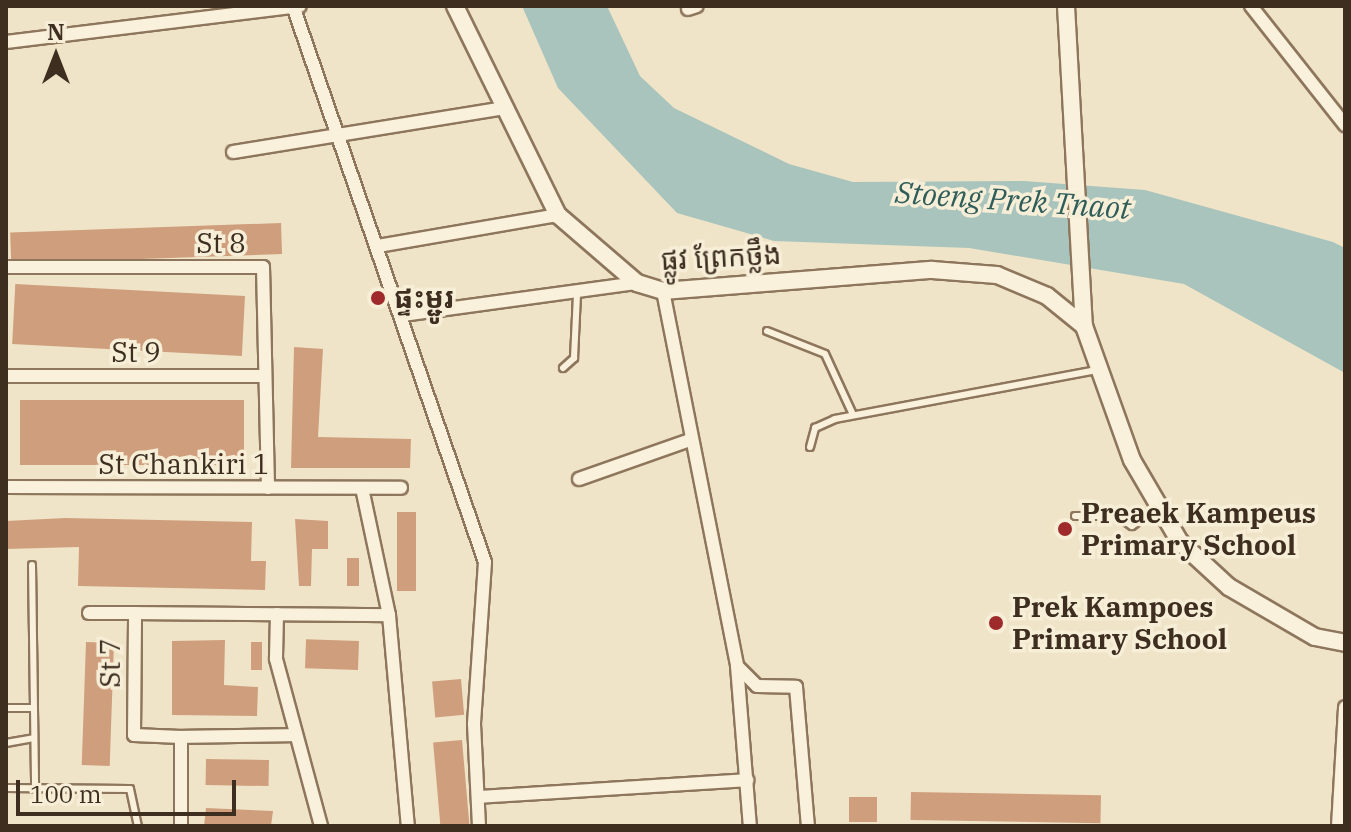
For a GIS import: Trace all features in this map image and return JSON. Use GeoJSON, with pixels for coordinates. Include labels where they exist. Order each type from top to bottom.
{"type":"FeatureCollection","features":[{"type":"Feature","properties":{"kind":"street"},"geometry":{"type":"LineString","coordinates":[[293,6],[403,315],[485,562],[474,724],[479,826]]}},
{"type":"Feature","properties":{"kind":"street"},"geometry":{"type":"LineString","coordinates":[[6,42],[302,6]]}},
{"type":"Feature","properties":{"kind":"street","name":"ផ្លូវ ព្រែកថ្លឹង"},"geometry":{"type":"LineString","coordinates":[[455,6],[558,215],[637,283],[663,291],[932,270],[997,275],[1047,296],[1084,326]]}},
{"type":"Feature","properties":{"kind":"street"},"geometry":{"type":"LineString","coordinates":[[1066,6],[1084,326],[1097,370],[1157,507],[1229,587],[1315,637],[1345,643]]}},
{"type":"Feature","properties":{"kind":"street"},"geometry":{"type":"LineString","coordinates":[[1251,6],[1345,125]]}},
{"type":"Feature","properties":{"kind":"street"},"geometry":{"type":"LineString","coordinates":[[233,152],[506,108]]}},
{"type":"Feature","properties":{"kind":"street"},"geometry":{"type":"LineString","coordinates":[[378,246],[558,215]]}},
{"type":"Feature","properties":{"kind":"street","name":"St 8"},"geometry":{"type":"LineString","coordinates":[[6,267],[263,267],[268,488]]}},
{"type":"Feature","properties":{"kind":"street"},"geometry":{"type":"LineString","coordinates":[[403,315],[577,295],[637,283]]}},
{"type":"Feature","properties":{"kind":"street"},"geometry":{"type":"LineString","coordinates":[[663,291],[737,666],[750,826]]}},
{"type":"Feature","properties":{"kind":"street","name":"St 9"},"geometry":{"type":"LineString","coordinates":[[6,376],[265,376]]}},
{"type":"Feature","properties":{"kind":"street"},"geometry":{"type":"LineString","coordinates":[[579,479],[690,440]]}},
{"type":"Feature","properties":{"kind":"street","name":"St Chankiri 1"},"geometry":{"type":"LineString","coordinates":[[6,487],[401,488]]}},
{"type":"Feature","properties":{"kind":"street"},"geometry":{"type":"LineString","coordinates":[[362,488],[389,615],[408,826]]}},
{"type":"Feature","properties":{"kind":"street"},"geometry":{"type":"LineString","coordinates":[[89,613],[135,613]]}},
{"type":"Feature","properties":{"kind":"street","name":"St 7"},"geometry":{"type":"LineString","coordinates":[[181,737],[134,735],[135,613],[389,615]]}},
{"type":"Feature","properties":{"kind":"street"},"geometry":{"type":"LineString","coordinates":[[277,614],[276,659],[321,826]]}},
{"type":"Feature","properties":{"kind":"street"},"geometry":{"type":"LineString","coordinates":[[737,666],[757,686],[796,687],[808,826]]}},
{"type":"Feature","properties":{"kind":"street"},"geometry":{"type":"LineString","coordinates":[[1338,826],[1345,707]]}},
{"type":"Feature","properties":{"kind":"street"},"geometry":{"type":"LineString","coordinates":[[181,826],[181,737],[295,735]]}},
{"type":"Feature","properties":{"kind":"street"},"geometry":{"type":"LineString","coordinates":[[478,797],[747,780]]}},
{"type":"Feature","properties":{"kind":"lane"},"geometry":{"type":"LineString","coordinates":[[563,368],[574,358],[577,295]]}},
{"type":"Feature","properties":{"kind":"lane"},"geometry":{"type":"LineString","coordinates":[[767,331],[825,354],[853,415]]}},
{"type":"Feature","properties":{"kind":"lane"},"geometry":{"type":"LineString","coordinates":[[810,447],[815,428],[853,415],[1097,370]]}},
{"type":"Feature","properties":{"kind":"lane"},"geometry":{"type":"LineString","coordinates":[[1075,516],[1118,516],[1132,526],[1157,507]]}},
{"type":"Feature","properties":{"kind":"lane"},"geometry":{"type":"LineString","coordinates":[[32,565],[35,788]]}},
{"type":"Feature","properties":{"kind":"lane"},"geometry":{"type":"LineString","coordinates":[[6,708],[34,708]]}},
{"type":"Feature","properties":{"kind":"lane"},"geometry":{"type":"LineString","coordinates":[[6,743],[34,738]]}},
{"type":"Feature","properties":{"kind":"lane"},"geometry":{"type":"LineString","coordinates":[[6,788],[130,789],[138,826]]}},
{"type":"Feature","properties":{"kind":"water","name":"Stoeng Prek Tnaot"},"geometry":{"type":"Polygon","coordinates":[[[522,6],[607,6],[640,76],[674,108],[789,164],[853,182],[1024,181],[1145,190],[1333,242],[1345,248],[1345,373],[1184,284],[969,248],[774,241],[677,213],[558,88],[522,6]]]}},
{"type":"Feature","properties":{"kind":"building"},"geometry":{"type":"Polygon","coordinates":[[[281,223],[282,254],[11,263],[10,232],[281,223]]]}},
{"type":"Feature","properties":{"kind":"building"},"geometry":{"type":"Polygon","coordinates":[[[15,284],[245,296],[242,356],[12,344],[15,284]]]}},
{"type":"Feature","properties":{"kind":"building"},"geometry":{"type":"Polygon","coordinates":[[[294,347],[323,349],[318,437],[411,439],[410,468],[291,468],[294,347]]]}},
{"type":"Feature","properties":{"kind":"building"},"geometry":{"type":"Polygon","coordinates":[[[20,400],[244,400],[244,465],[20,465],[20,400]]]}},
{"type":"Feature","properties":{"kind":"building"},"geometry":{"type":"Polygon","coordinates":[[[397,512],[416,512],[416,591],[397,591],[397,512]]]}},
{"type":"Feature","properties":{"kind":"building"},"geometry":{"type":"Polygon","coordinates":[[[65,518],[252,522],[251,561],[266,561],[265,590],[78,586],[79,547],[6,549],[6,521],[65,518]]]}},
{"type":"Feature","properties":{"kind":"building"},"geometry":{"type":"Polygon","coordinates":[[[295,519],[328,521],[328,549],[312,549],[311,586],[299,586],[295,519]]]}},
{"type":"Feature","properties":{"kind":"building"},"geometry":{"type":"Polygon","coordinates":[[[347,558],[359,558],[359,586],[347,586],[347,558]]]}},
{"type":"Feature","properties":{"kind":"building"},"geometry":{"type":"Polygon","coordinates":[[[306,639],[359,641],[358,670],[305,668],[306,639]]]}},
{"type":"Feature","properties":{"kind":"building"},"geometry":{"type":"Polygon","coordinates":[[[225,640],[224,685],[258,687],[257,716],[172,715],[172,641],[225,640]]]}},
{"type":"Feature","properties":{"kind":"building"},"geometry":{"type":"Polygon","coordinates":[[[86,642],[114,643],[110,766],[82,765],[86,642]]]}},
{"type":"Feature","properties":{"kind":"building"},"geometry":{"type":"Polygon","coordinates":[[[251,642],[262,642],[262,670],[251,670],[251,642]]]}},
{"type":"Feature","properties":{"kind":"building"},"geometry":{"type":"Polygon","coordinates":[[[461,679],[464,715],[435,717],[432,682],[461,679]]]}},
{"type":"Feature","properties":{"kind":"building"},"geometry":{"type":"Polygon","coordinates":[[[462,740],[469,826],[440,826],[433,743],[462,740]]]}},
{"type":"Feature","properties":{"kind":"building"},"geometry":{"type":"Polygon","coordinates":[[[206,759],[269,760],[269,786],[206,785],[206,759]]]}},
{"type":"Feature","properties":{"kind":"building"},"geometry":{"type":"Polygon","coordinates":[[[911,792],[1101,795],[1100,823],[911,820],[911,792]]]}},
{"type":"Feature","properties":{"kind":"building"},"geometry":{"type":"Polygon","coordinates":[[[849,797],[877,797],[877,822],[849,822],[849,797]]]}},
{"type":"Feature","properties":{"kind":"building"},"geometry":{"type":"Polygon","coordinates":[[[206,808],[273,811],[271,826],[204,826],[206,808]]]}},
{"type":"Feature","properties":{"kind":"place","name":"ផ្ទះម្ជូរ"},"geometry":{"type":"Point","coordinates":[378,298]}},
{"type":"Feature","properties":{"kind":"place","name":"Preaek Kampeus Primary School"},"geometry":{"type":"Point","coordinates":[1065,529]}},
{"type":"Feature","properties":{"kind":"place","name":"Prek Kampoes Primary School"},"geometry":{"type":"Point","coordinates":[996,623]}}]}
